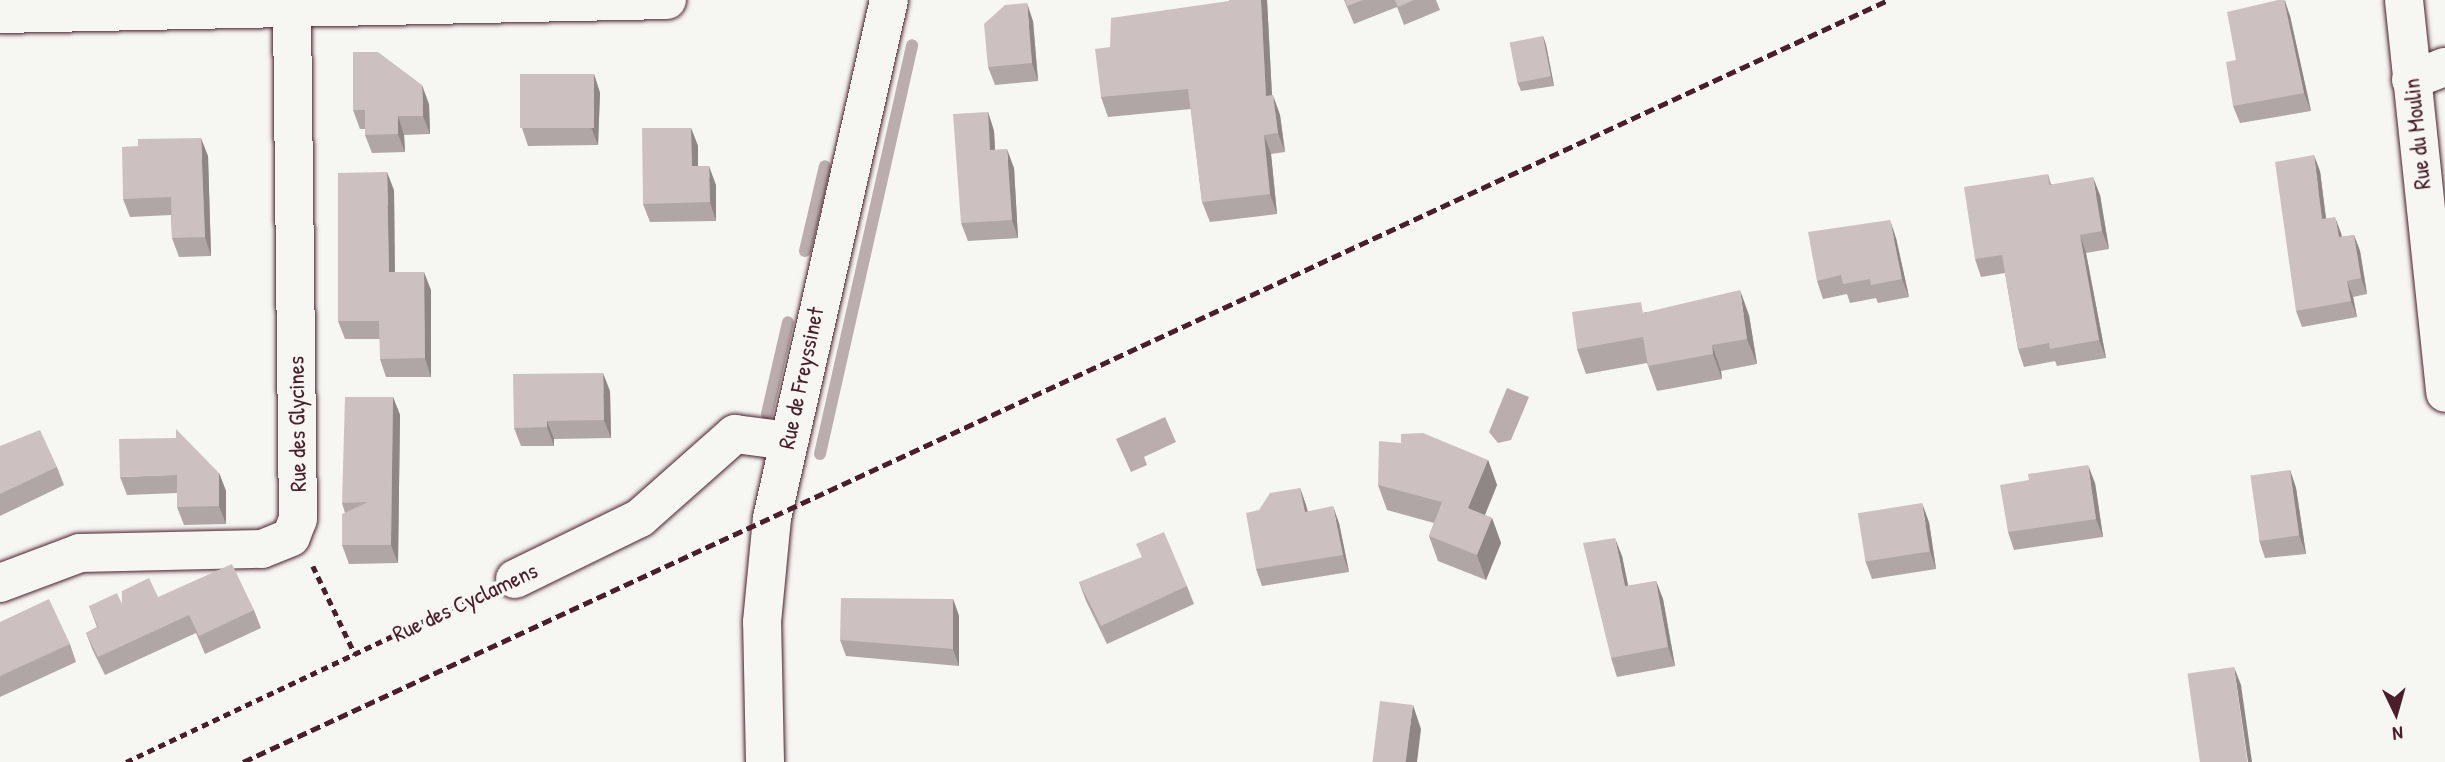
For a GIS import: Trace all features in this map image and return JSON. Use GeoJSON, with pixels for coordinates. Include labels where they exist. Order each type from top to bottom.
{"type":"FeatureCollection","features":[{"type":"Feature","properties":{"kind":"street"},"geometry":{"type":"LineString","coordinates":[[0,14],[292,11],[667,0]]}},
{"type":"Feature","properties":{"kind":"street","name":"Rue de Freyssinet"},"geometry":{"type":"LineString","coordinates":[[765,762],[765,565],[788,441],[889,0]]}},
{"type":"Feature","properties":{"kind":"street","name":"Rue du Moulin"},"geometry":{"type":"LineString","coordinates":[[2404,0],[2428,74],[2445,393]]}},
{"type":"Feature","properties":{"kind":"street","name":"Rue des Glycines"},"geometry":{"type":"LineString","coordinates":[[290,537],[298,519],[292,11]]}},
{"type":"Feature","properties":{"kind":"street","name":"Rue des Cyclamens"},"geometry":{"type":"LineString","coordinates":[[514,579],[640,518],[735,434],[788,441]]}},
{"type":"Feature","properties":{"kind":"street"},"geometry":{"type":"LineString","coordinates":[[0,583],[80,553],[262,549],[290,537]]}},
{"type":"Feature","properties":{"kind":"path"},"geometry":{"type":"LineString","coordinates":[[290,537],[313,566],[355,654]]}},
{"type":"Feature","properties":{"kind":"path","name":"Rue des Cyclamens"},"geometry":{"type":"LineString","coordinates":[[126,762],[514,579]]}},
{"type":"Feature","properties":{"kind":"shaded area"},"geometry":{"type":"Polygon","coordinates":[[[1507,388],[1529,397],[1511,440],[1498,443],[1489,432],[1507,388]]]}},
{"type":"Feature","properties":{"kind":"shaded area"},"geometry":{"type":"Polygon","coordinates":[[[1165,417],[1176,442],[1144,457],[1147,465],[1131,472],[1116,439],[1165,417]]]}},
{"type":"Feature","properties":{"kind":"building"},"geometry":{"type":"Polygon","coordinates":[[[1229,0],[1261,0],[1266,96],[1273,95],[1278,133],[1264,135],[1270,194],[1202,202],[1188,89],[1101,97],[1095,49],[1110,47],[1111,18],[1229,0]]]}},
{"type":"Feature","properties":{"kind":"building"},"geometry":{"type":"Polygon","coordinates":[[[1345,0],[1363,0],[1347,6],[1345,0]]]}},
{"type":"Feature","properties":{"kind":"building"},"geometry":{"type":"Polygon","coordinates":[[[1395,0],[1414,0],[1398,7],[1395,0]]]}},
{"type":"Feature","properties":{"kind":"building"},"geometry":{"type":"Polygon","coordinates":[[[2284,0],[2304,93],[2233,106],[2226,62],[2236,60],[2227,12],[2284,0]]]}},
{"type":"Feature","properties":{"kind":"building"},"geometry":{"type":"Polygon","coordinates":[[[1027,3],[1032,63],[988,67],[984,24],[1005,5],[1027,3]]]}},
{"type":"Feature","properties":{"kind":"building"},"geometry":{"type":"Polygon","coordinates":[[[1543,36],[1551,76],[1517,83],[1510,42],[1543,36]]]}},
{"type":"Feature","properties":{"kind":"building"},"geometry":{"type":"Polygon","coordinates":[[[353,52],[378,52],[422,85],[423,116],[398,116],[398,134],[365,135],[365,110],[353,110],[353,52]]]}},
{"type":"Feature","properties":{"kind":"building"},"geometry":{"type":"Polygon","coordinates":[[[520,74],[594,74],[594,128],[520,128],[520,74]]]}},
{"type":"Feature","properties":{"kind":"building"},"geometry":{"type":"Polygon","coordinates":[[[988,112],[990,150],[1007,149],[1012,220],[961,223],[953,114],[988,112]]]}},
{"type":"Feature","properties":{"kind":"building"},"geometry":{"type":"Polygon","coordinates":[[[642,128],[691,128],[692,166],[709,166],[710,202],[643,204],[642,128]]]}},
{"type":"Feature","properties":{"kind":"building"},"geometry":{"type":"Polygon","coordinates":[[[201,138],[205,237],[172,238],[171,197],[123,199],[122,147],[138,146],[138,139],[201,138]]]}},
{"type":"Feature","properties":{"kind":"building"},"geometry":{"type":"Polygon","coordinates":[[[2314,155],[2322,219],[2335,217],[2339,237],[2354,235],[2361,278],[2347,281],[2351,301],[2296,311],[2275,162],[2314,155]]]}},
{"type":"Feature","properties":{"kind":"building"},"geometry":{"type":"Polygon","coordinates":[[[387,172],[389,272],[424,272],[425,358],[380,359],[379,321],[338,321],[338,173],[387,172]]]}},
{"type":"Feature","properties":{"kind":"building"},"geometry":{"type":"Polygon","coordinates":[[[2048,174],[2049,185],[2093,177],[2102,231],[2080,235],[2099,340],[2050,349],[2049,343],[2018,349],[2002,255],[1975,259],[1964,187],[2048,174]]]}},
{"type":"Feature","properties":{"kind":"building"},"geometry":{"type":"Polygon","coordinates":[[[1890,220],[1902,279],[1871,285],[1870,279],[1843,284],[1841,275],[1817,281],[1808,232],[1890,220]]]}},
{"type":"Feature","properties":{"kind":"building"},"geometry":{"type":"Polygon","coordinates":[[[1740,290],[1747,339],[1712,345],[1713,354],[1648,366],[1643,337],[1577,349],[1572,312],[1641,302],[1643,313],[1740,290]]]}},
{"type":"Feature","properties":{"kind":"building"},"geometry":{"type":"Polygon","coordinates":[[[603,373],[604,420],[547,421],[547,427],[514,428],[513,374],[603,373]]]}},
{"type":"Feature","properties":{"kind":"building"},"geometry":{"type":"Polygon","coordinates":[[[345,397],[393,397],[391,545],[342,545],[342,514],[368,502],[342,503],[345,397]]]}},
{"type":"Feature","properties":{"kind":"building"},"geometry":{"type":"Polygon","coordinates":[[[176,429],[219,473],[219,506],[177,507],[177,475],[120,477],[119,439],[176,438],[176,429]]]}},
{"type":"Feature","properties":{"kind":"building"},"geometry":{"type":"Polygon","coordinates":[[[40,430],[57,467],[0,494],[0,446],[40,430]]]}},
{"type":"Feature","properties":{"kind":"building"},"geometry":{"type":"Polygon","coordinates":[[[1423,433],[1488,460],[1468,508],[1492,518],[1477,555],[1429,536],[1442,502],[1378,485],[1379,441],[1401,443],[1401,434],[1423,433]]]}},
{"type":"Feature","properties":{"kind":"building"},"geometry":{"type":"Polygon","coordinates":[[[2088,465],[2096,519],[2008,532],[2000,485],[2029,480],[2028,474],[2088,465]]]}},
{"type":"Feature","properties":{"kind":"building"},"geometry":{"type":"Polygon","coordinates":[[[2290,470],[2299,535],[2260,541],[2250,476],[2290,470]]]}},
{"type":"Feature","properties":{"kind":"building"},"geometry":{"type":"Polygon","coordinates":[[[1300,488],[1305,512],[1333,506],[1343,555],[1256,569],[1246,513],[1259,510],[1270,493],[1300,488]]]}},
{"type":"Feature","properties":{"kind":"building"},"geometry":{"type":"Polygon","coordinates":[[[1922,503],[1930,551],[1865,562],[1858,513],[1922,503]]]}},
{"type":"Feature","properties":{"kind":"building"},"geometry":{"type":"Polygon","coordinates":[[[1164,532],[1187,586],[1101,626],[1079,582],[1142,557],[1136,544],[1164,532]]]}},
{"type":"Feature","properties":{"kind":"building"},"geometry":{"type":"Polygon","coordinates":[[[1615,538],[1625,586],[1656,581],[1668,647],[1611,658],[1583,543],[1615,538]]]}},
{"type":"Feature","properties":{"kind":"building"},"geometry":{"type":"Polygon","coordinates":[[[232,564],[254,610],[199,636],[189,615],[98,657],[86,633],[98,627],[89,606],[117,593],[122,604],[122,591],[149,578],[158,597],[232,564]]]}},
{"type":"Feature","properties":{"kind":"building"},"geometry":{"type":"Polygon","coordinates":[[[841,598],[953,599],[953,649],[840,640],[841,598]]]}},
{"type":"Feature","properties":{"kind":"building"},"geometry":{"type":"Polygon","coordinates":[[[49,599],[70,644],[0,676],[0,622],[49,599]]]}},
{"type":"Feature","properties":{"kind":"building"},"geometry":{"type":"Polygon","coordinates":[[[2234,667],[2247,762],[2200,762],[2187,674],[2234,667]]]}},
{"type":"Feature","properties":{"kind":"building"},"geometry":{"type":"Polygon","coordinates":[[[1380,701],[1413,705],[1406,762],[1373,762],[1380,701]]]}},
{"type":"Feature","properties":{"kind":"waterway"},"geometry":{"type":"LineString","coordinates":[[820,454],[912,45]]}},
{"type":"Feature","properties":{"kind":"waterway"},"geometry":{"type":"LineString","coordinates":[[805,251],[825,166]]}},
{"type":"Feature","properties":{"kind":"waterway"},"geometry":{"type":"LineString","coordinates":[[767,414],[788,322]]}},
{"type":"Feature","properties":{"kind":"railway"},"geometry":{"type":"LineString","coordinates":[[243,762],[1888,0]]}}]}
